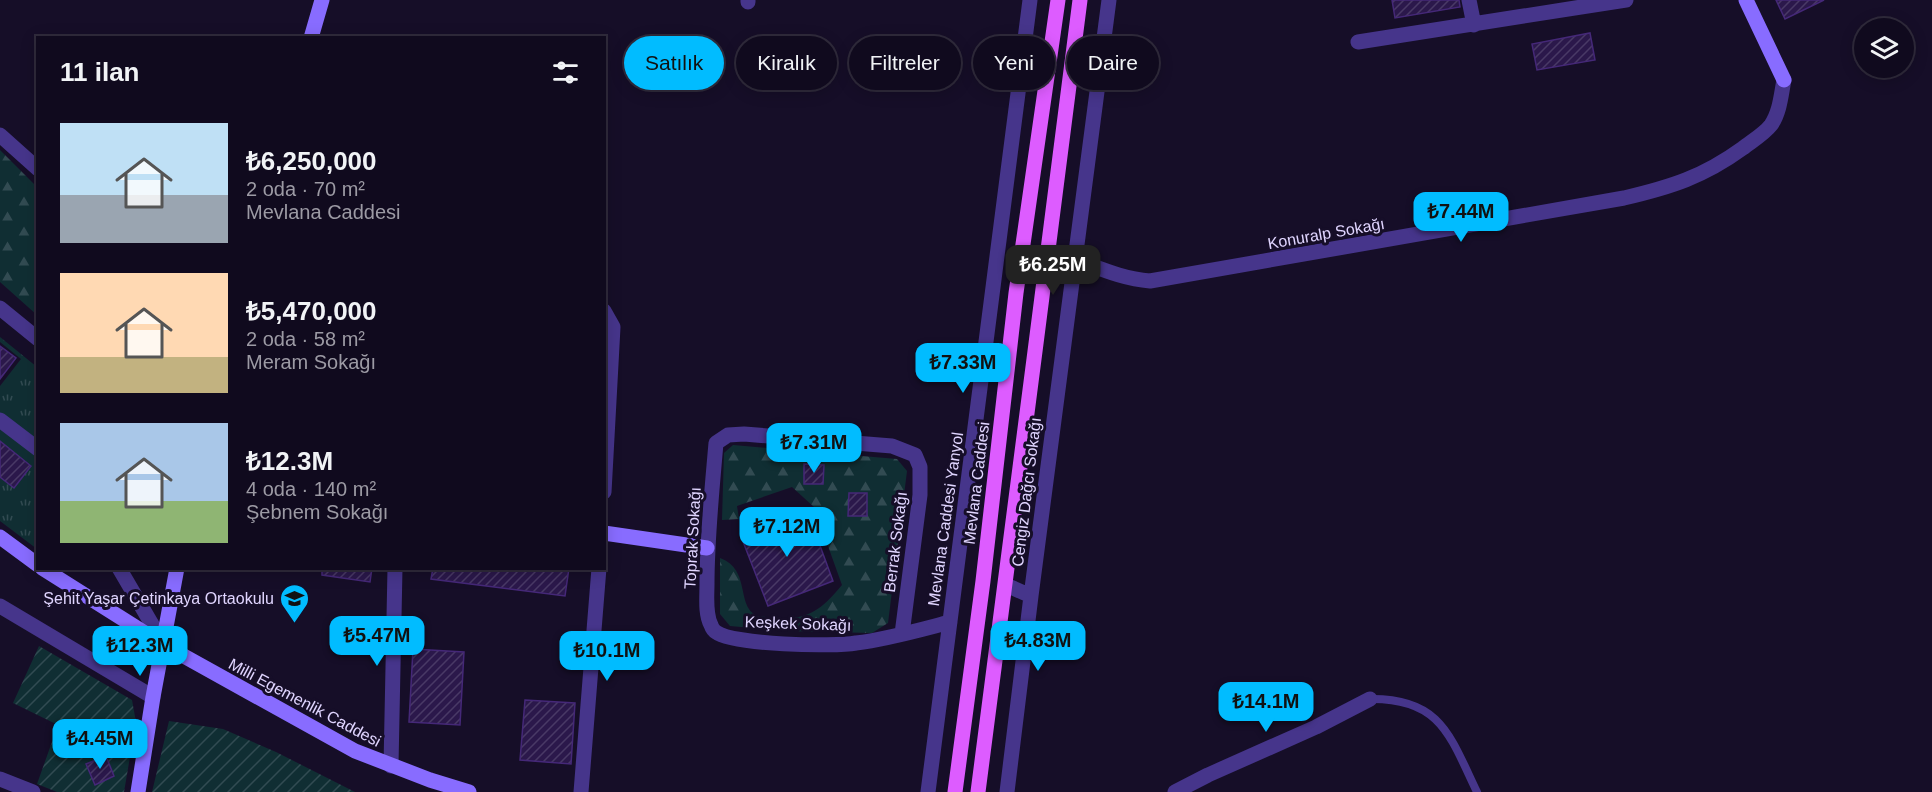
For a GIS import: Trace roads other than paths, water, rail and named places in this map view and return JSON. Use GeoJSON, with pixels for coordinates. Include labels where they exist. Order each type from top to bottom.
{"type":"FeatureCollection","features":[{"type":"Feature","properties":{"kind":"main road","name":"Mevlana Caddesi"},"geometry":{"type":"LineString","coordinates":[[955,792],[983,581],[1016,293],[1058,0]]}},
{"type":"Feature","properties":{"kind":"main road"},"geometry":{"type":"LineString","coordinates":[[978,792],[1080,0]]}},
{"type":"Feature","properties":{"kind":"street"},"geometry":{"type":"LineString","coordinates":[[312,36],[322,0]]}},
{"type":"Feature","properties":{"kind":"street","name":"Mevlana Caddesi Yanyol"},"geometry":{"type":"LineString","coordinates":[[928,792],[1030,0]]}},
{"type":"Feature","properties":{"kind":"street","name":"Cengiz Dağcı Sokağı"},"geometry":{"type":"LineString","coordinates":[[1007,792],[1109,0]]}},
{"type":"Feature","properties":{"kind":"street"},"geometry":{"type":"LineString","coordinates":[[1469,0],[1474,25]]}},
{"type":"Feature","properties":{"kind":"street"},"geometry":{"type":"LineString","coordinates":[[1358,42],[1626,0]]}},
{"type":"Feature","properties":{"kind":"street","name":"Konuralp Sokağı"},"geometry":{"type":"LineString","coordinates":[[1074,259],[1126,278],[1150,281],[1614,200],[1687,181],[1725,161],[1758,137],[1771,125],[1777,112],[1784,80],[1746,0]]}},
{"type":"Feature","properties":{"kind":"street"},"geometry":{"type":"LineString","coordinates":[[0,135],[36,167]]}},
{"type":"Feature","properties":{"kind":"street"},"geometry":{"type":"LineString","coordinates":[[0,308],[36,337]]}},
{"type":"Feature","properties":{"kind":"street"},"geometry":{"type":"LineString","coordinates":[[606,314],[614,327],[606,459]]}},
{"type":"Feature","properties":{"kind":"street"},"geometry":{"type":"LineString","coordinates":[[0,420],[36,447]]}},
{"type":"Feature","properties":{"kind":"street","name":"Toprak Sokağı"},"geometry":{"type":"LineString","coordinates":[[716,633],[710,624],[708,614],[707,548],[716,443],[728,435],[744,434],[892,446],[915,456]]}},
{"type":"Feature","properties":{"kind":"street","name":"Berrak Sokağı"},"geometry":{"type":"LineString","coordinates":[[902,634],[920,495],[920,467],[915,456]]}},
{"type":"Feature","properties":{"kind":"street"},"geometry":{"type":"LineString","coordinates":[[606,533],[707,548]]}},
{"type":"Feature","properties":{"kind":"street","name":"Milli Egemenlik Caddesi"},"geometry":{"type":"LineString","coordinates":[[0,537],[36,563]]}},
{"type":"Feature","properties":{"kind":"street","name":"Milli Egemenlik Caddesi"},"geometry":{"type":"LineString","coordinates":[[46,570],[164,645],[355,751],[391,766],[469,792]]}},
{"type":"Feature","properties":{"kind":"street"},"geometry":{"type":"LineString","coordinates":[[119,570],[164,645]]}},
{"type":"Feature","properties":{"kind":"street"},"geometry":{"type":"LineString","coordinates":[[138,792],[177,570]]}},
{"type":"Feature","properties":{"kind":"street"},"geometry":{"type":"LineString","coordinates":[[391,766],[395,570]]}},
{"type":"Feature","properties":{"kind":"street"},"geometry":{"type":"LineString","coordinates":[[581,792],[599,570]]}},
{"type":"Feature","properties":{"kind":"street"},"geometry":{"type":"LineString","coordinates":[[1006,585],[1031,596]]}},
{"type":"Feature","properties":{"kind":"street"},"geometry":{"type":"LineString","coordinates":[[0,606],[153,697]]}},
{"type":"Feature","properties":{"kind":"street","name":"Keşkek Sokağı"},"geometry":{"type":"LineString","coordinates":[[716,633],[736,639],[758,641],[853,644],[950,622]]}},
{"type":"Feature","properties":{"kind":"street"},"geometry":{"type":"LineString","coordinates":[[1175,792],[1316,727],[1370,699]]}},
{"type":"Feature","properties":{"kind":"street"},"geometry":{"type":"LineString","coordinates":[[0,779],[33,792]]}},
{"type":"Feature","properties":{"kind":"lane"},"geometry":{"type":"LineString","coordinates":[[1370,699],[1408,702],[1439,722],[1451,739],[1477,792]]}},
{"type":"Feature","properties":{"kind":"place","name":"Şehit Yaşar Çetinkaya Ortaokulu"},"geometry":{"type":"Point","coordinates":[295,624]}}]}
